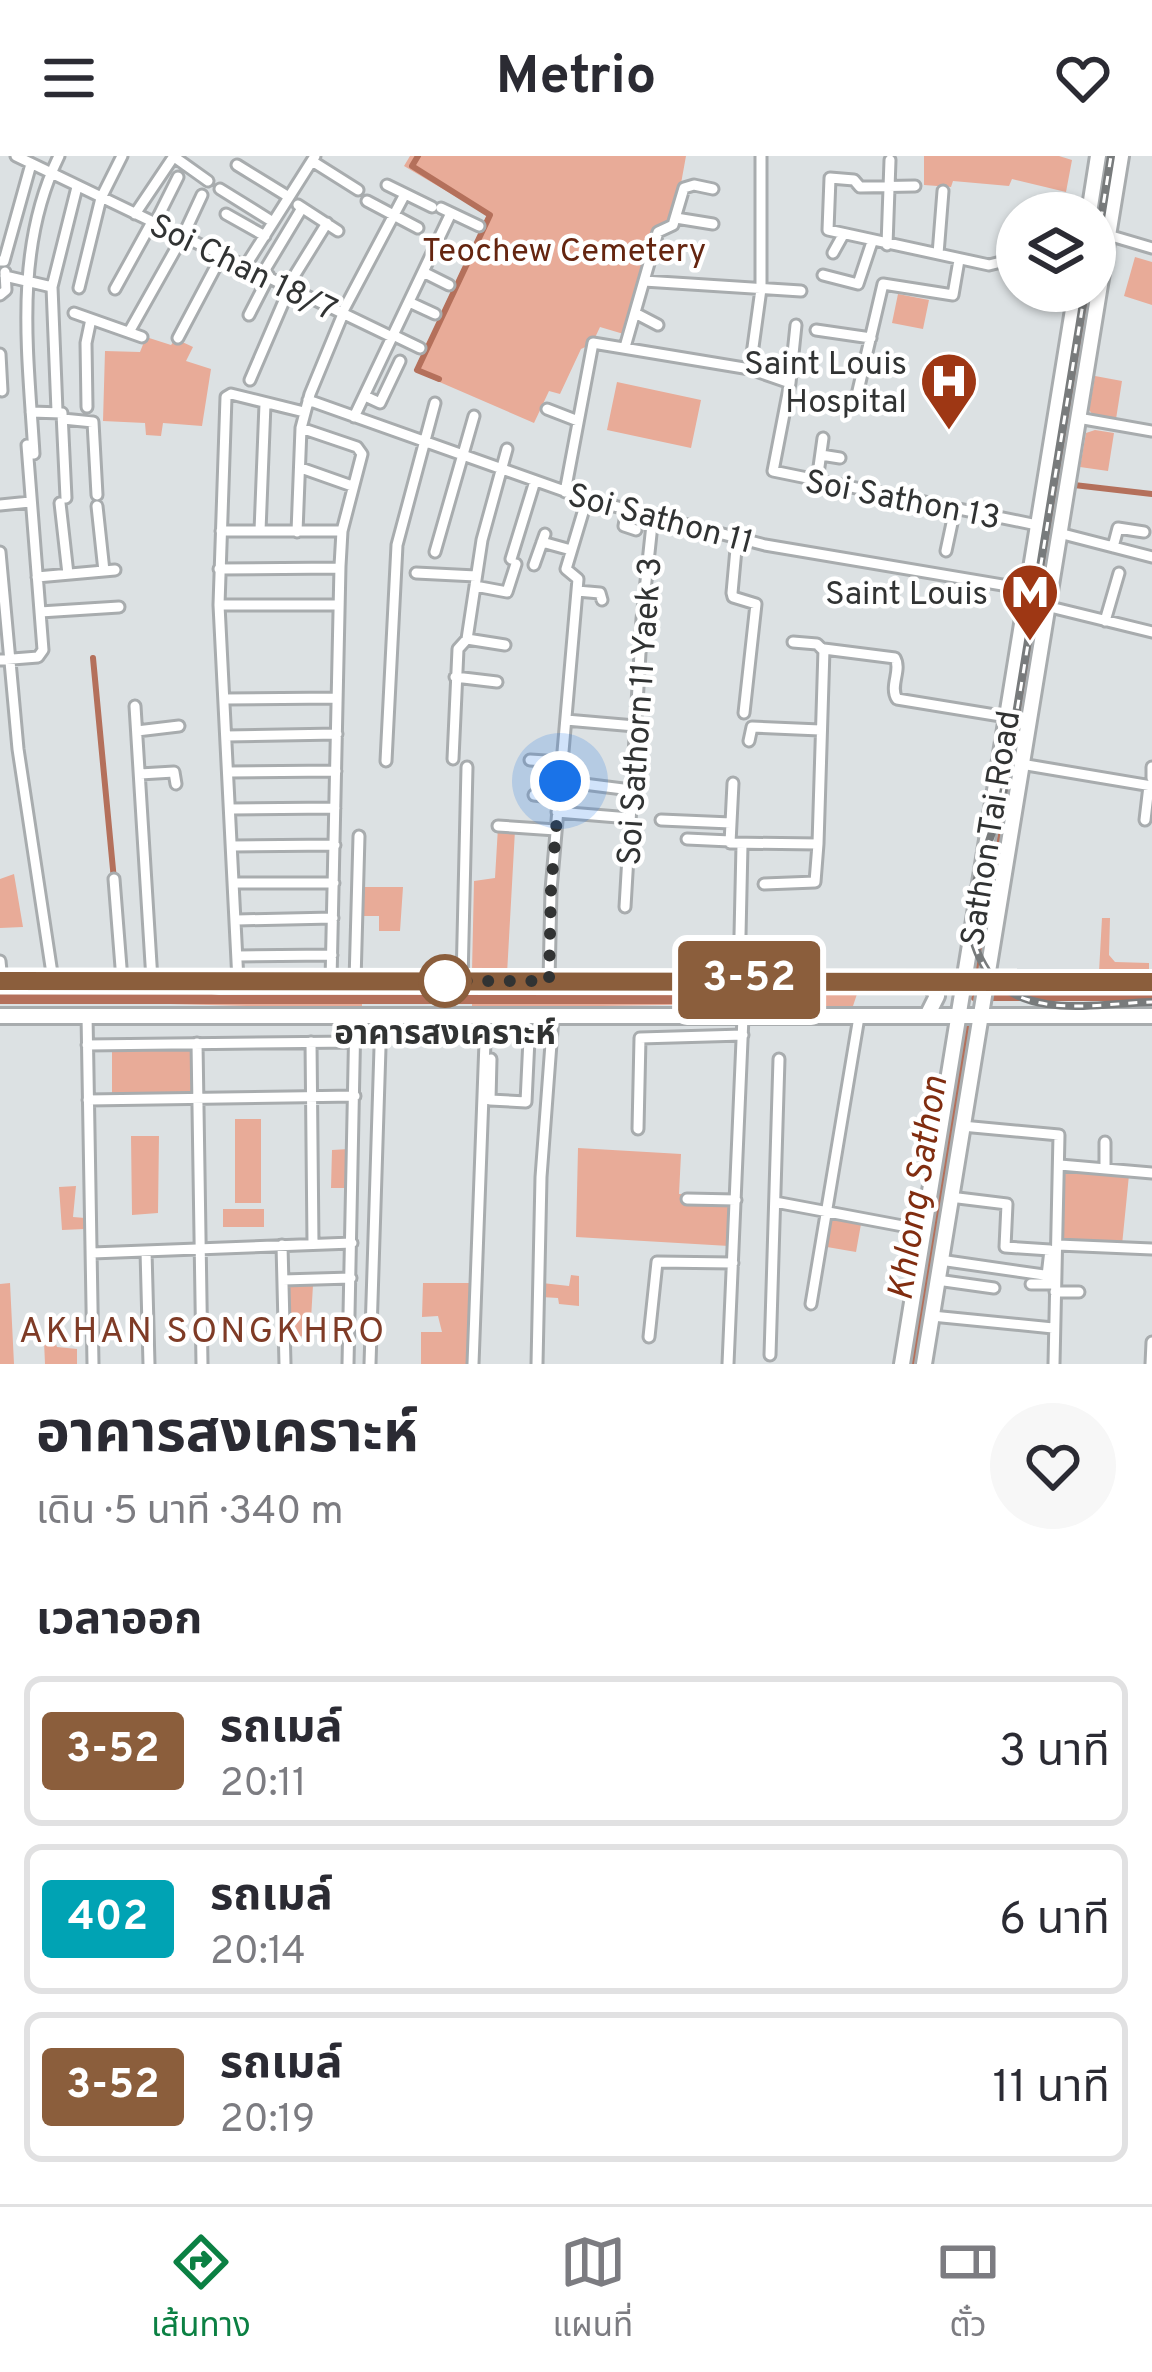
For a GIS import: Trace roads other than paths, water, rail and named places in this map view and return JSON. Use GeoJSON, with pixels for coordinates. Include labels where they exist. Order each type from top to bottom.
{"type":"FeatureCollection","features":[{"type":"Feature","properties":{"kind":"main road"},"geometry":{"type":"LineString","coordinates":[[1092,192],[1098,156]]}},
{"type":"Feature","properties":{"kind":"main road"},"geometry":{"type":"LineString","coordinates":[[1112,192],[1120,156]]}},
{"type":"Feature","properties":{"kind":"main road","name":"Sathon Tai Road"},"geometry":{"type":"LineString","coordinates":[[902,1364],[1072,312]]}},
{"type":"Feature","properties":{"kind":"main road"},"geometry":{"type":"LineString","coordinates":[[924,1364],[1092,312]]}},
{"type":"Feature","properties":{"kind":"main road"},"geometry":{"type":"LineString","coordinates":[[1003,746],[1009,755],[1023,757]]}},
{"type":"Feature","properties":{"kind":"main road"},"geometry":{"type":"LineString","coordinates":[[999,772],[1023,757]]}},
{"type":"Feature","properties":{"kind":"main road"},"geometry":{"type":"LineString","coordinates":[[1,981],[355,981],[454,976],[549,981],[1152,982]]}},
{"type":"Feature","properties":{"kind":"main road"},"geometry":{"type":"LineString","coordinates":[[927,1016],[937,996],[928,980]]}},
{"type":"Feature","properties":{"kind":"main road"},"geometry":{"type":"LineString","coordinates":[[0,1016],[1152,1016]]}},
{"type":"Feature","properties":{"kind":"street"},"geometry":{"type":"LineString","coordinates":[[34,454],[25,280],[59,156]]}},
{"type":"Feature","properties":{"kind":"street"},"geometry":{"type":"LineString","coordinates":[[79,288],[101,198],[122,156]]}},
{"type":"Feature","properties":{"kind":"street"},"geometry":{"type":"LineString","coordinates":[[135,214],[174,156],[208,181]]}},
{"type":"Feature","properties":{"kind":"street"},"geometry":{"type":"LineString","coordinates":[[750,369],[761,289],[761,156]]}},
{"type":"Feature","properties":{"kind":"street","name":"Soi Chan 18/7"},"geometry":{"type":"LineString","coordinates":[[18,157],[415,345]]}},
{"type":"Feature","properties":{"kind":"street"},"geometry":{"type":"LineString","coordinates":[[246,265],[314,158],[358,190]]}},
{"type":"Feature","properties":{"kind":"street"},"geometry":{"type":"LineString","coordinates":[[887,244],[890,160]]}},
{"type":"Feature","properties":{"kind":"street"},"geometry":{"type":"LineString","coordinates":[[231,161],[338,231]]}},
{"type":"Feature","properties":{"kind":"street"},"geometry":{"type":"LineString","coordinates":[[0,295],[6,290],[2,261],[31,164]]}},
{"type":"Feature","properties":{"kind":"street"},"geometry":{"type":"LineString","coordinates":[[115,290],[178,177]]}},
{"type":"Feature","properties":{"kind":"street"},"geometry":{"type":"LineString","coordinates":[[915,186],[860,187],[854,180],[830,178],[827,228],[872,242],[996,265]]}},
{"type":"Feature","properties":{"kind":"street"},"geometry":{"type":"LineString","coordinates":[[387,185],[479,226]]}},
{"type":"Feature","properties":{"kind":"street"},"geometry":{"type":"LineString","coordinates":[[68,574],[52,287],[77,187]]}},
{"type":"Feature","properties":{"kind":"street"},"geometry":{"type":"LineString","coordinates":[[625,347],[658,232],[673,225],[684,188],[713,189]]}},
{"type":"Feature","properties":{"kind":"street"},"geometry":{"type":"LineString","coordinates":[[220,189],[274,222]]}},
{"type":"Feature","properties":{"kind":"street"},"geometry":{"type":"LineString","coordinates":[[938,254],[944,190]]}},
{"type":"Feature","properties":{"kind":"street"},"geometry":{"type":"LineString","coordinates":[[129,332],[202,194]]}},
{"type":"Feature","properties":{"kind":"street"},"geometry":{"type":"LineString","coordinates":[[297,532],[304,412],[342,313],[405,194]]}},
{"type":"Feature","properties":{"kind":"street"},"geometry":{"type":"LineString","coordinates":[[368,201],[418,228]]}},
{"type":"Feature","properties":{"kind":"street"},"geometry":{"type":"LineString","coordinates":[[249,315],[302,208]]}},
{"type":"Feature","properties":{"kind":"street"},"geometry":{"type":"LineString","coordinates":[[355,417],[436,244],[441,209]]}},
{"type":"Feature","properties":{"kind":"street"},"geometry":{"type":"LineString","coordinates":[[226,214],[265,236]]}},
{"type":"Feature","properties":{"kind":"street"},"geometry":{"type":"LineString","coordinates":[[676,218],[713,224]]}},
{"type":"Feature","properties":{"kind":"street"},"geometry":{"type":"LineString","coordinates":[[250,380],[289,287],[327,223]]}},
{"type":"Feature","properties":{"kind":"street"},"geometry":{"type":"LineString","coordinates":[[833,254],[843,235]]}},
{"type":"Feature","properties":{"kind":"street"},"geometry":{"type":"LineString","coordinates":[[1116,238],[1152,248]]}},
{"type":"Feature","properties":{"kind":"street"},"geometry":{"type":"LineString","coordinates":[[823,275],[860,283],[872,242]]}},
{"type":"Feature","properties":{"kind":"street"},"geometry":{"type":"LineString","coordinates":[[436,244],[462,256]]}},
{"type":"Feature","properties":{"kind":"street"},"geometry":{"type":"LineString","coordinates":[[178,338],[222,255]]}},
{"type":"Feature","properties":{"kind":"street"},"geometry":{"type":"LineString","coordinates":[[857,395],[884,282],[953,295],[959,260]]}},
{"type":"Feature","properties":{"kind":"street"},"geometry":{"type":"LineString","coordinates":[[682,266],[682,284]]}},
{"type":"Feature","properties":{"kind":"street"},"geometry":{"type":"LineString","coordinates":[[423,272],[449,286]]}},
{"type":"Feature","properties":{"kind":"street"},"geometry":{"type":"LineString","coordinates":[[5,277],[52,287]]}},
{"type":"Feature","properties":{"kind":"street"},"geometry":{"type":"LineString","coordinates":[[644,281],[801,291]]}},
{"type":"Feature","properties":{"kind":"street"},"geometry":{"type":"LineString","coordinates":[[409,302],[435,314]]}},
{"type":"Feature","properties":{"kind":"street"},"geometry":{"type":"LineString","coordinates":[[74,313],[142,337]]}},
{"type":"Feature","properties":{"kind":"street"},"geometry":{"type":"LineString","coordinates":[[635,313],[658,325]]}},
{"type":"Feature","properties":{"kind":"street"},"geometry":{"type":"LineString","coordinates":[[757,316],[776,316]]}},
{"type":"Feature","properties":{"kind":"street"},"geometry":{"type":"LineString","coordinates":[[87,407],[86,343],[91,319]]}},
{"type":"Feature","properties":{"kind":"street"},"geometry":{"type":"LineString","coordinates":[[565,492],[593,344],[750,369],[790,383],[796,325]]}},
{"type":"Feature","properties":{"kind":"street"},"geometry":{"type":"LineString","coordinates":[[816,330],[871,338]]}},
{"type":"Feature","properties":{"kind":"street"},"geometry":{"type":"LineString","coordinates":[[0,354],[2,391]]}},
{"type":"Feature","properties":{"kind":"street"},"geometry":{"type":"LineString","coordinates":[[364,396],[380,403],[400,361]]}},
{"type":"Feature","properties":{"kind":"street","name":"Soi Sathon 13"},"geometry":{"type":"LineString","coordinates":[[790,383],[772,471],[1037,525]]}},
{"type":"Feature","properties":{"kind":"street"},"geometry":{"type":"LineString","coordinates":[[238,981],[219,605],[226,397],[231,394],[304,412]]}},
{"type":"Feature","properties":{"kind":"street","name":"Soi Sathon 11"},"geometry":{"type":"LineString","coordinates":[[308,400],[586,499],[737,538],[1026,589]]}},
{"type":"Feature","properties":{"kind":"street"},"geometry":{"type":"LineString","coordinates":[[386,761],[399,538],[434,403]]}},
{"type":"Feature","properties":{"kind":"street"},"geometry":{"type":"LineString","coordinates":[[260,531],[265,404]]}},
{"type":"Feature","properties":{"kind":"street"},"geometry":{"type":"LineString","coordinates":[[547,409],[578,421]]}},
{"type":"Feature","properties":{"kind":"street"},"geometry":{"type":"LineString","coordinates":[[31,412],[93,422],[97,501],[110,570],[37,578]]}},
{"type":"Feature","properties":{"kind":"street"},"geometry":{"type":"LineString","coordinates":[[435,552],[474,416]]}},
{"type":"Feature","properties":{"kind":"street"},"geometry":{"type":"LineString","coordinates":[[1078,418],[1152,430]]}},
{"type":"Feature","properties":{"kind":"street"},"geometry":{"type":"LineString","coordinates":[[301,428],[362,451],[342,531],[331,981]]}},
{"type":"Feature","properties":{"kind":"street"},"geometry":{"type":"LineString","coordinates":[[4,659],[41,654],[26,434]]}},
{"type":"Feature","properties":{"kind":"street"},"geometry":{"type":"LineString","coordinates":[[817,481],[823,438]]}},
{"type":"Feature","properties":{"kind":"street"},"geometry":{"type":"LineString","coordinates":[[452,759],[458,649],[466,639],[483,535],[507,449]]}},
{"type":"Feature","properties":{"kind":"street"},"geometry":{"type":"LineString","coordinates":[[821,455],[840,458]]}},
{"type":"Feature","properties":{"kind":"street"},"geometry":{"type":"LineString","coordinates":[[301,468],[352,486]]}},
{"type":"Feature","properties":{"kind":"street"},"geometry":{"type":"LineString","coordinates":[[416,574],[475,581],[507,592],[535,481]]}},
{"type":"Feature","properties":{"kind":"street"},"geometry":{"type":"LineString","coordinates":[[394,484],[411,487]]}},
{"type":"Feature","properties":{"kind":"street"},"geometry":{"type":"LineString","coordinates":[[549,981],[557,812],[578,591],[578,577],[566,569],[586,499]]}},
{"type":"Feature","properties":{"kind":"street"},"geometry":{"type":"LineString","coordinates":[[0,505],[30,502]]}},
{"type":"Feature","properties":{"kind":"street"},"geometry":{"type":"LineString","coordinates":[[627,509],[624,526],[636,530]]}},
{"type":"Feature","properties":{"kind":"street"},"geometry":{"type":"LineString","coordinates":[[946,551],[955,509]]}},
{"type":"Feature","properties":{"kind":"street","name":"Soi Sathorn 11 Yaek 3"},"geometry":{"type":"LineString","coordinates":[[625,907],[653,515]]}},
{"type":"Feature","properties":{"kind":"street"},"geometry":{"type":"LineString","coordinates":[[1113,547],[1118,528],[1144,532]]}},
{"type":"Feature","properties":{"kind":"street"},"geometry":{"type":"LineString","coordinates":[[220,531],[342,531]]}},
{"type":"Feature","properties":{"kind":"street"},"geometry":{"type":"LineString","coordinates":[[1058,533],[1152,557]]}},
{"type":"Feature","properties":{"kind":"street"},"geometry":{"type":"LineString","coordinates":[[384,535],[399,538]]}},
{"type":"Feature","properties":{"kind":"street"},"geometry":{"type":"LineString","coordinates":[[534,566],[543,538],[572,550]]}},
{"type":"Feature","properties":{"kind":"street"},"geometry":{"type":"LineString","coordinates":[[737,538],[733,597],[756,604],[744,713]]}},
{"type":"Feature","properties":{"kind":"street"},"geometry":{"type":"LineString","coordinates":[[0,552],[4,659],[53,980]]}},
{"type":"Feature","properties":{"kind":"street"},"geometry":{"type":"LineString","coordinates":[[219,568],[340,568]]}},
{"type":"Feature","properties":{"kind":"street"},"geometry":{"type":"LineString","coordinates":[[1105,621],[1119,573]]}},
{"type":"Feature","properties":{"kind":"street"},"geometry":{"type":"LineString","coordinates":[[578,591],[600,593],[602,600]]}},
{"type":"Feature","properties":{"kind":"street"},"geometry":{"type":"LineString","coordinates":[[219,605],[339,605]]}},
{"type":"Feature","properties":{"kind":"street"},"geometry":{"type":"LineString","coordinates":[[1046,606],[1152,632]]}},
{"type":"Feature","properties":{"kind":"street"},"geometry":{"type":"LineString","coordinates":[[40,612],[119,608]]}},
{"type":"Feature","properties":{"kind":"street"},"geometry":{"type":"LineString","coordinates":[[466,639],[505,645]]}},
{"type":"Feature","properties":{"kind":"street"},"geometry":{"type":"LineString","coordinates":[[764,884],[815,882],[823,650],[818,644],[793,642]]}},
{"type":"Feature","properties":{"kind":"street"},"geometry":{"type":"LineString","coordinates":[[823,650],[895,658],[897,699],[1007,717]]}},
{"type":"Feature","properties":{"kind":"street"},"geometry":{"type":"LineString","coordinates":[[455,677],[496,682]]}},
{"type":"Feature","properties":{"kind":"street"},"geometry":{"type":"LineString","coordinates":[[225,699],[337,698]]}},
{"type":"Feature","properties":{"kind":"street"},"geometry":{"type":"LineString","coordinates":[[135,706],[152,980]]}},
{"type":"Feature","properties":{"kind":"street"},"geometry":{"type":"LineString","coordinates":[[566,720],[635,726]]}},
{"type":"Feature","properties":{"kind":"street"},"geometry":{"type":"LineString","coordinates":[[137,731],[178,726]]}},
{"type":"Feature","properties":{"kind":"street"},"geometry":{"type":"LineString","coordinates":[[749,741],[752,727],[820,730]]}},
{"type":"Feature","properties":{"kind":"street"},"geometry":{"type":"LineString","coordinates":[[226,736],[337,734]]}},
{"type":"Feature","properties":{"kind":"street"},"geometry":{"type":"LineString","coordinates":[[1023,757],[1151,784]]}},
{"type":"Feature","properties":{"kind":"street"},"geometry":{"type":"LineString","coordinates":[[530,760],[562,762]]}},
{"type":"Feature","properties":{"kind":"street"},"geometry":{"type":"LineString","coordinates":[[454,976],[467,767]]}},
{"type":"Feature","properties":{"kind":"street"},"geometry":{"type":"LineString","coordinates":[[1145,820],[1152,767]]}},
{"type":"Feature","properties":{"kind":"street"},"geometry":{"type":"LineString","coordinates":[[140,774],[174,772],[176,784]]}},
{"type":"Feature","properties":{"kind":"street"},"geometry":{"type":"LineString","coordinates":[[229,772],[336,772]]}},
{"type":"Feature","properties":{"kind":"street"},"geometry":{"type":"LineString","coordinates":[[560,781],[631,790]]}},
{"type":"Feature","properties":{"kind":"street"},"geometry":{"type":"LineString","coordinates":[[733,783],[739,980]]}},
{"type":"Feature","properties":{"kind":"street"},"geometry":{"type":"LineString","coordinates":[[534,795],[559,798]]}},
{"type":"Feature","properties":{"kind":"street"},"geometry":{"type":"LineString","coordinates":[[231,809],[335,808]]}},
{"type":"Feature","properties":{"kind":"street"},"geometry":{"type":"LineString","coordinates":[[557,812],[630,818]]}},
{"type":"Feature","properties":{"kind":"street"},"geometry":{"type":"LineString","coordinates":[[661,820],[731,823]]}},
{"type":"Feature","properties":{"kind":"street"},"geometry":{"type":"LineString","coordinates":[[497,826],[556,830]]}},
{"type":"Feature","properties":{"kind":"street"},"geometry":{"type":"LineString","coordinates":[[355,981],[359,836]]}},
{"type":"Feature","properties":{"kind":"street"},"geometry":{"type":"LineString","coordinates":[[687,839],[818,844]]}},
{"type":"Feature","properties":{"kind":"street"},"geometry":{"type":"LineString","coordinates":[[233,846],[335,845]]}},
{"type":"Feature","properties":{"kind":"street"},"geometry":{"type":"LineString","coordinates":[[114,879],[122,980]]}},
{"type":"Feature","properties":{"kind":"street"},"geometry":{"type":"LineString","coordinates":[[235,883],[334,883]]}},
{"type":"Feature","properties":{"kind":"street"},"geometry":{"type":"LineString","coordinates":[[237,920],[333,918]]}},
{"type":"Feature","properties":{"kind":"street"},"geometry":{"type":"LineString","coordinates":[[238,956],[332,955]]}},
{"type":"Feature","properties":{"kind":"street"},"geometry":{"type":"LineString","coordinates":[[0,961],[1,981]]}},
{"type":"Feature","properties":{"kind":"street"},"geometry":{"type":"LineString","coordinates":[[87,1014],[93,1364]]}},
{"type":"Feature","properties":{"kind":"street"},"geometry":{"type":"LineString","coordinates":[[244,1014],[244,1043]]}},
{"type":"Feature","properties":{"kind":"street"},"geometry":{"type":"LineString","coordinates":[[330,1014],[331,1042]]}},
{"type":"Feature","properties":{"kind":"street"},"geometry":{"type":"LineString","coordinates":[[348,1364],[355,1015]]}},
{"type":"Feature","properties":{"kind":"street"},"geometry":{"type":"LineString","coordinates":[[370,1364],[382,1015]]}},
{"type":"Feature","properties":{"kind":"street"},"geometry":{"type":"LineString","coordinates":[[473,1364],[486,1015]]}},
{"type":"Feature","properties":{"kind":"street"},"geometry":{"type":"LineString","coordinates":[[491,1059],[492,1102],[526,1102],[529,1056],[523,1016]]}},
{"type":"Feature","properties":{"kind":"street"},"geometry":{"type":"LineString","coordinates":[[538,1364],[542,1139],[553,1017]]}},
{"type":"Feature","properties":{"kind":"street"},"geometry":{"type":"LineString","coordinates":[[728,1364],[743,1017]]}},
{"type":"Feature","properties":{"kind":"street"},"geometry":{"type":"LineString","coordinates":[[811,1304],[860,1017]]}},
{"type":"Feature","properties":{"kind":"street"},"geometry":{"type":"LineString","coordinates":[[638,1129],[640,1038],[743,1035]]}},
{"type":"Feature","properties":{"kind":"street"},"geometry":{"type":"LineString","coordinates":[[310,1042],[313,1244]]}},
{"type":"Feature","properties":{"kind":"street"},"geometry":{"type":"LineString","coordinates":[[87,1045],[354,1042]]}},
{"type":"Feature","properties":{"kind":"street"},"geometry":{"type":"LineString","coordinates":[[197,1043],[202,1364]]}},
{"type":"Feature","properties":{"kind":"street"},"geometry":{"type":"LineString","coordinates":[[770,1354],[779,1059]]}},
{"type":"Feature","properties":{"kind":"street"},"geometry":{"type":"LineString","coordinates":[[88,1100],[355,1096]]}},
{"type":"Feature","properties":{"kind":"street"},"geometry":{"type":"LineString","coordinates":[[723,1097],[740,1097]]}},
{"type":"Feature","properties":{"kind":"street"},"geometry":{"type":"LineString","coordinates":[[962,1126],[1057,1133],[1058,1245],[1053,1282]]}},
{"type":"Feature","properties":{"kind":"street"},"geometry":{"type":"LineString","coordinates":[[1105,1142],[1106,1169]]}},
{"type":"Feature","properties":{"kind":"street"},"geometry":{"type":"LineString","coordinates":[[1060,1165],[1152,1173]]}},
{"type":"Feature","properties":{"kind":"street"},"geometry":{"type":"LineString","coordinates":[[950,1197],[1007,1204],[1005,1246],[1048,1250],[1054,1364]]}},
{"type":"Feature","properties":{"kind":"street"},"geometry":{"type":"LineString","coordinates":[[687,1199],[736,1200]]}},
{"type":"Feature","properties":{"kind":"street"},"geometry":{"type":"LineString","coordinates":[[776,1202],[924,1230]]}},
{"type":"Feature","properties":{"kind":"street"},"geometry":{"type":"LineString","coordinates":[[92,1253],[352,1243]]}},
{"type":"Feature","properties":{"kind":"street"},"geometry":{"type":"LineString","coordinates":[[282,1245],[285,1364]]}},
{"type":"Feature","properties":{"kind":"street"},"geometry":{"type":"LineString","coordinates":[[1058,1245],[1152,1249]]}},
{"type":"Feature","properties":{"kind":"street"},"geometry":{"type":"LineString","coordinates":[[146,1251],[149,1364]]}},
{"type":"Feature","properties":{"kind":"street"},"geometry":{"type":"LineString","coordinates":[[940,1260],[1053,1282],[1079,1292]]}},
{"type":"Feature","properties":{"kind":"street"},"geometry":{"type":"LineString","coordinates":[[649,1336],[657,1262],[733,1263]]}},
{"type":"Feature","properties":{"kind":"street"},"geometry":{"type":"LineString","coordinates":[[284,1280],[351,1278]]}},
{"type":"Feature","properties":{"kind":"street"},"geometry":{"type":"LineString","coordinates":[[937,1280],[994,1288]]}},
{"type":"Feature","properties":{"kind":"street"},"geometry":{"type":"LineString","coordinates":[[1030,1284],[1053,1282]]}},
{"type":"Feature","properties":{"kind":"street"},"geometry":{"type":"LineString","coordinates":[[932,1316],[1054,1328]]}},
{"type":"Feature","properties":{"kind":"street"},"geometry":{"type":"LineString","coordinates":[[1151,1364],[1152,1342]]}},
{"type":"Feature","properties":{"kind":"waterway"},"geometry":{"type":"LineString","coordinates":[[418,156],[412,166],[490,215],[417,370],[439,379]]}},
{"type":"Feature","properties":{"kind":"waterway","name":"Khlong Sathon"},"geometry":{"type":"LineString","coordinates":[[1104,192],[1110,156]]}},
{"type":"Feature","properties":{"kind":"waterway","name":"Khlong Sathon"},"geometry":{"type":"LineString","coordinates":[[1014,753],[1085,312]]}},
{"type":"Feature","properties":{"kind":"waterway"},"geometry":{"type":"LineString","coordinates":[[1074,485],[1152,494]]}},
{"type":"Feature","properties":{"kind":"waterway"},"geometry":{"type":"LineString","coordinates":[[93,658],[114,880]]}},
{"type":"Feature","properties":{"kind":"waterway","name":"Khlong Sathon"},"geometry":{"type":"LineString","coordinates":[[977,975],[1012,767]]}},
{"type":"Feature","properties":{"kind":"waterway"},"geometry":{"type":"LineString","coordinates":[[974,998],[1152,998]]}},
{"type":"Feature","properties":{"kind":"railway"},"geometry":{"type":"LineString","coordinates":[[1105,192],[1111,156]]}},
{"type":"Feature","properties":{"kind":"railway"},"geometry":{"type":"LineString","coordinates":[[1082,312],[1004,788],[976,881],[971,928],[988,972],[1022,998],[1064,1006],[1152,1002]]}},
{"type":"Feature","properties":{"kind":"place","name":"Saint Louis Hospital"},"geometry":{"type":"Point","coordinates":[949,432]}},
{"type":"Feature","properties":{"kind":"place","name":"Saint Louis"},"geometry":{"type":"Point","coordinates":[1030,643]}},
{"type":"Feature","properties":{"kind":"place","name":"อาคารสงเคราะห์"},"geometry":{"type":"Point","coordinates":[445,981]}},
{"type":"Feature","properties":{"kind":"district","name":"AKHAN SONGKHRO"},"geometry":{"type":"Point","coordinates":[203,1329]}},
{"type":"Feature","properties":{"kind":"park label","name":"Teochew Cemetery"},"geometry":{"type":"Point","coordinates":[564,249]}}]}
